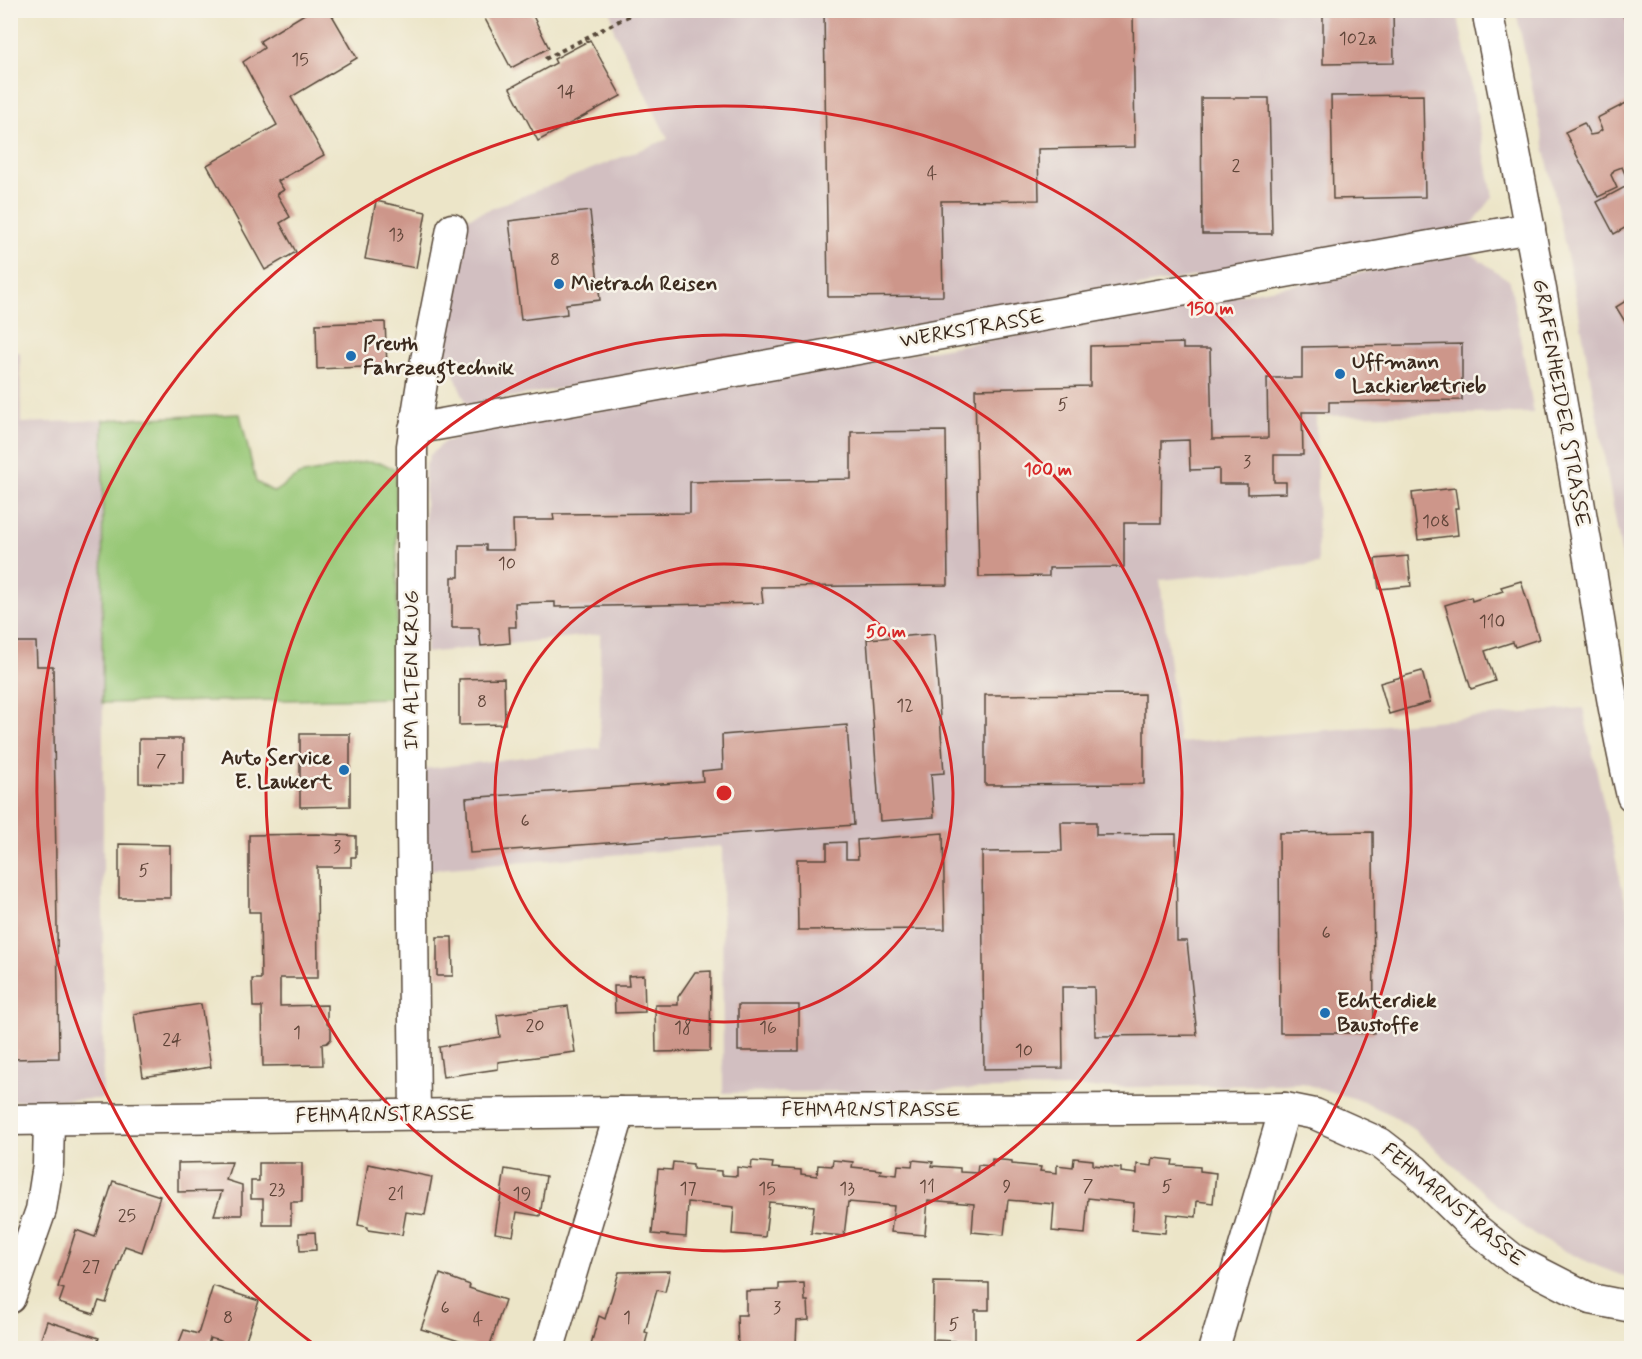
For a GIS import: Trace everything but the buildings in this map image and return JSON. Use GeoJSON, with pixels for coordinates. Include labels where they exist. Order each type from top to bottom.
{"type":"FeatureCollection","features":[{"type":"Feature","properties":{"kind":"street","name":"GRAFENHEIDER STRASSE"},"geometry":{"type":"LineString","coordinates":[[1486,10],[1530,228],[1584,529],[1620,749],[1632,796]]}},
{"type":"Feature","properties":{"kind":"street","name":"WERKSTRASSE"},"geometry":{"type":"LineString","coordinates":[[414,429],[1530,228]]}},
{"type":"Feature","properties":{"kind":"street","name":"IM ALTEN KRUG"},"geometry":{"type":"LineString","coordinates":[[415,1115],[411,503],[414,429],[452,229]]}},
{"type":"Feature","properties":{"kind":"street","name":"FEHMARNSTRASSE"},"geometry":{"type":"LineString","coordinates":[[10,1120],[620,1112],[1285,1108],[1315,1114],[1380,1143],[1415,1170],[1472,1225],[1513,1259],[1591,1299],[1632,1307]]}},
{"type":"Feature","properties":{"kind":"street"},"geometry":{"type":"LineString","coordinates":[[1214,1348],[1285,1108]]}},
{"type":"Feature","properties":{"kind":"street"},"geometry":{"type":"LineString","coordinates":[[549,1348],[620,1112]]}},
{"type":"Feature","properties":{"kind":"street"},"geometry":{"type":"LineString","coordinates":[[10,1298],[41,1210],[48,1165],[49,1120]]}},
{"type":"Feature","properties":{"kind":"path"},"geometry":{"type":"LineString","coordinates":[[545,59],[640,10]]}},
{"type":"Feature","properties":{"kind":"shaded area"},"geometry":{"type":"Polygon","coordinates":[[[611,11],[1457,11],[1493,197],[1469,228],[467,405],[438,337],[462,220],[668,139],[614,31],[611,11]]]}},
{"type":"Feature","properties":{"kind":"shaded area"},"geometry":{"type":"Polygon","coordinates":[[[1516,11],[1631,11],[1631,608],[1578,308],[1516,11]]]}},
{"type":"Feature","properties":{"kind":"shaded area"},"geometry":{"type":"Polygon","coordinates":[[[1470,253],[1510,281],[1534,413],[1316,416],[1318,564],[1160,580],[1179,743],[1583,708],[1631,922],[1631,1279],[1550,1244],[1524,1228],[1414,1130],[1390,1114],[1356,1099],[1302,1083],[723,1093],[722,846],[425,870],[424,769],[600,748],[600,634],[426,653],[425,468],[430,455],[444,442],[465,435],[1470,253]]]}},
{"type":"Feature","properties":{"kind":"shaded area"},"geometry":{"type":"Polygon","coordinates":[[[10,352],[20,352],[21,423],[103,420],[103,1099],[11,1101],[10,352]]]}},
{"type":"Feature","properties":{"kind":"green space"},"geometry":{"type":"Polygon","coordinates":[[[240,414],[256,482],[274,492],[299,475],[365,462],[382,463],[396,470],[398,698],[102,703],[103,420],[240,414]]]}},
{"type":"Feature","properties":{"kind":"place","name":"Mietrach Reisen"},"geometry":{"type":"Point","coordinates":[559,284]}},
{"type":"Feature","properties":{"kind":"place","name":"Preuth Fahrzeugtechnik"},"geometry":{"type":"Point","coordinates":[351,356]}},
{"type":"Feature","properties":{"kind":"place","name":"Uffmann Lackierbetrieb"},"geometry":{"type":"Point","coordinates":[1340,374]}},
{"type":"Feature","properties":{"kind":"place","name":"Auto Service E. Laukert"},"geometry":{"type":"Point","coordinates":[344,770]}},
{"type":"Feature","properties":{"kind":"place","name":"Echterdiek Baustoffe"},"geometry":{"type":"Point","coordinates":[1325,1013]}}]}
